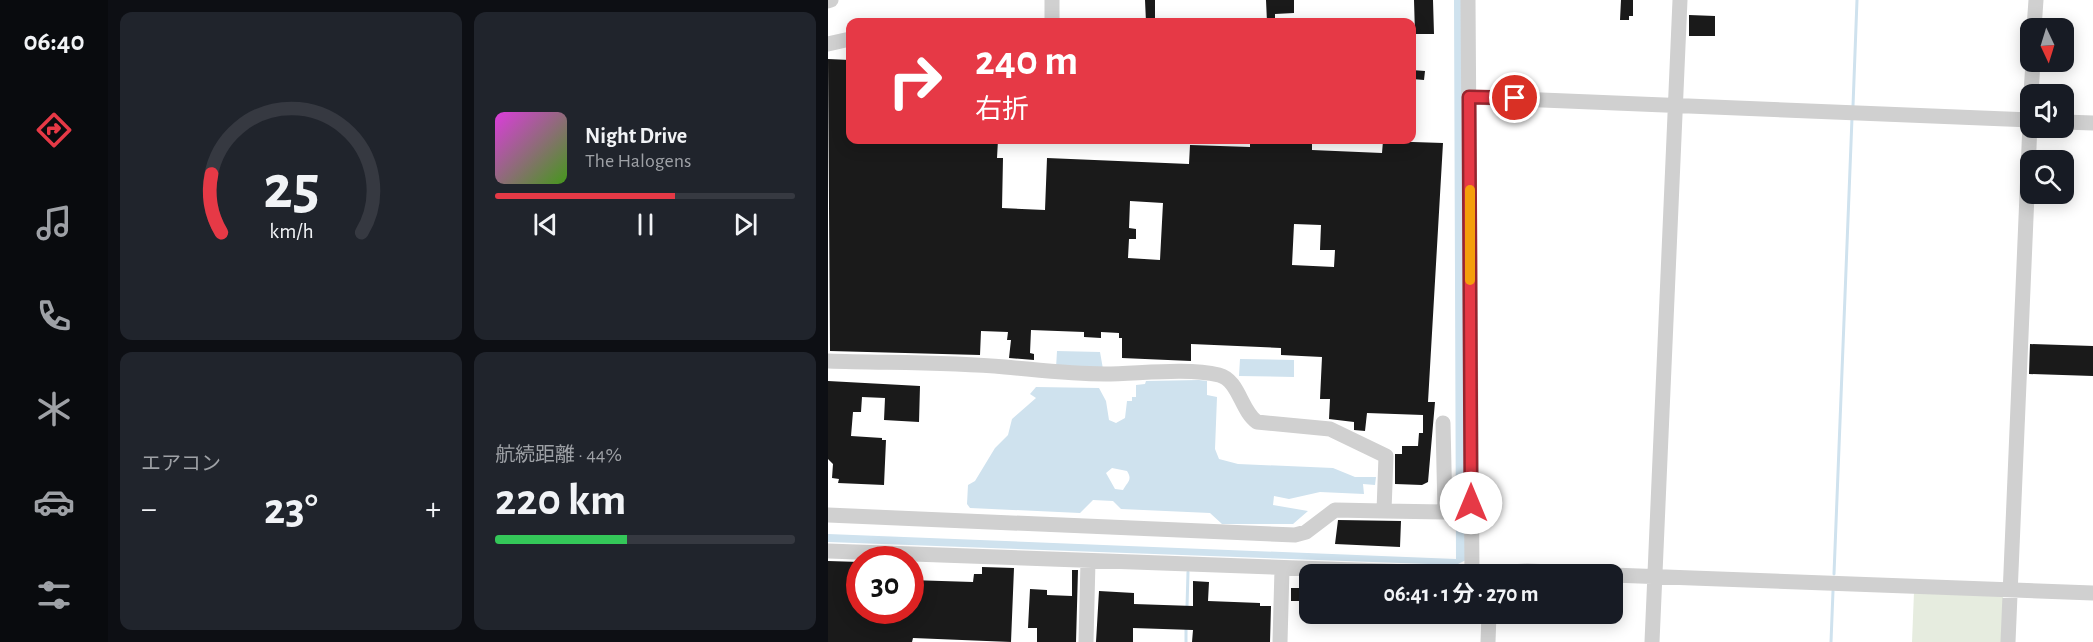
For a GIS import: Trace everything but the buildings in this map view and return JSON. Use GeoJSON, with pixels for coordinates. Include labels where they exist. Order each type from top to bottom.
{"type":"FeatureCollection","features":[{"type":"Feature","properties":{"kind":"street"},"geometry":{"type":"LineString","coordinates":[[1052,0],[1052,18]]}},
{"type":"Feature","properties":{"kind":"street"},"geometry":{"type":"LineString","coordinates":[[1468,0],[1471,564]]}},
{"type":"Feature","properties":{"kind":"street"},"geometry":{"type":"LineString","coordinates":[[1652,642],[1680,0]]}},
{"type":"Feature","properties":{"kind":"street"},"geometry":{"type":"LineString","coordinates":[[2035,18],[2036,0]]}},
{"type":"Feature","properties":{"kind":"street"},"geometry":{"type":"LineString","coordinates":[[828,44],[846,40]]}},
{"type":"Feature","properties":{"kind":"street"},"geometry":{"type":"LineString","coordinates":[[1469,97],[2020,120]]}},
{"type":"Feature","properties":{"kind":"street"},"geometry":{"type":"LineString","coordinates":[[2074,122],[2093,123]]}},
{"type":"Feature","properties":{"kind":"street"},"geometry":{"type":"LineString","coordinates":[[2008,642],[2030,138]]}},
{"type":"Feature","properties":{"kind":"street"},"geometry":{"type":"LineString","coordinates":[[828,361],[1005,367],[1096,374],[1141,371],[1220,375],[1232,384],[1248,416],[1257,422],[1330,429],[1386,456],[1384,511]]}},
{"type":"Feature","properties":{"kind":"street"},"geometry":{"type":"LineString","coordinates":[[828,515],[1295,535],[1306,532],[1335,510],[1445,512],[1443,423]]}},
{"type":"Feature","properties":{"kind":"street"},"geometry":{"type":"LineString","coordinates":[[828,550],[1299,569]]}},
{"type":"Feature","properties":{"kind":"street"},"geometry":{"type":"LineString","coordinates":[[1086,642],[1088,561]]}},
{"type":"Feature","properties":{"kind":"street"},"geometry":{"type":"LineString","coordinates":[[1280,642],[1282,569]]}},
{"type":"Feature","properties":{"kind":"street"},"geometry":{"type":"LineString","coordinates":[[1623,575],[2093,593]]}},
{"type":"Feature","properties":{"kind":"street"},"geometry":{"type":"LineString","coordinates":[[1488,642],[1489,624]]}},
{"type":"Feature","properties":{"kind":"shaded area"},"geometry":{"type":"Polygon","coordinates":[[[1914,592],[2003,595],[2005,642],[1912,642],[1914,592]]]}},
{"type":"Feature","properties":{"kind":"water"},"geometry":{"type":"Polygon","coordinates":[[[1454,0],[1463,0],[1466,560],[1458,564],[1429,564],[828,542],[828,534],[1456,559],[1454,0]]]}},
{"type":"Feature","properties":{"kind":"water"},"geometry":{"type":"Polygon","coordinates":[[[1057,351],[1100,352],[1103,369],[1056,368],[1057,351]]]}},
{"type":"Feature","properties":{"kind":"water"},"geometry":{"type":"Polygon","coordinates":[[[1240,359],[1294,360],[1294,377],[1239,376],[1240,359]]]}},
{"type":"Feature","properties":{"kind":"water"},"geometry":{"type":"Polygon","coordinates":[[[1146,381],[1207,381],[1207,395],[1217,397],[1215,449],[1219,459],[1238,464],[1333,468],[1355,477],[1376,477],[1375,485],[1363,484],[1364,494],[1320,492],[1289,499],[1274,496],[1273,505],[1308,511],[1293,524],[1222,524],[1210,513],[1121,509],[1113,501],[1093,500],[1080,513],[970,508],[967,504],[968,485],[975,481],[995,448],[1008,435],[1012,419],[1036,398],[1030,394],[1036,387],[1099,388],[1106,401],[1109,420],[1116,423],[1125,418],[1127,401],[1132,401],[1132,397],[1136,397],[1136,385],[1145,384],[1146,381]],[[1112,468],[1106,473],[1115,489],[1123,490],[1129,479],[1127,471],[1112,468]]]}},
{"type":"Feature","properties":{"kind":"waterway"},"geometry":{"type":"LineString","coordinates":[[1853,106],[1857,0]]}},
{"type":"Feature","properties":{"kind":"waterway"},"geometry":{"type":"LineString","coordinates":[[1834,574],[1852,118]]}},
{"type":"Feature","properties":{"kind":"waterway"},"geometry":{"type":"LineString","coordinates":[[1187,607],[1188,572]]}},
{"type":"Feature","properties":{"kind":"waterway"},"geometry":{"type":"LineString","coordinates":[[1831,642],[1833,591]]}},
{"type":"Feature","properties":{"kind":"waterway"},"geometry":{"type":"LineString","coordinates":[[1186,626],[1186,642]]}},
{"type":"Feature","properties":{"kind":"slow traffic"},"geometry":{"type":"LineString","coordinates":[[1470,190],[1470,280]]}},
{"type":"Feature","properties":{"kind":"route"},"geometry":{"type":"LineString","coordinates":[[1471,503],[1469,97],[1515,98]]}}]}
